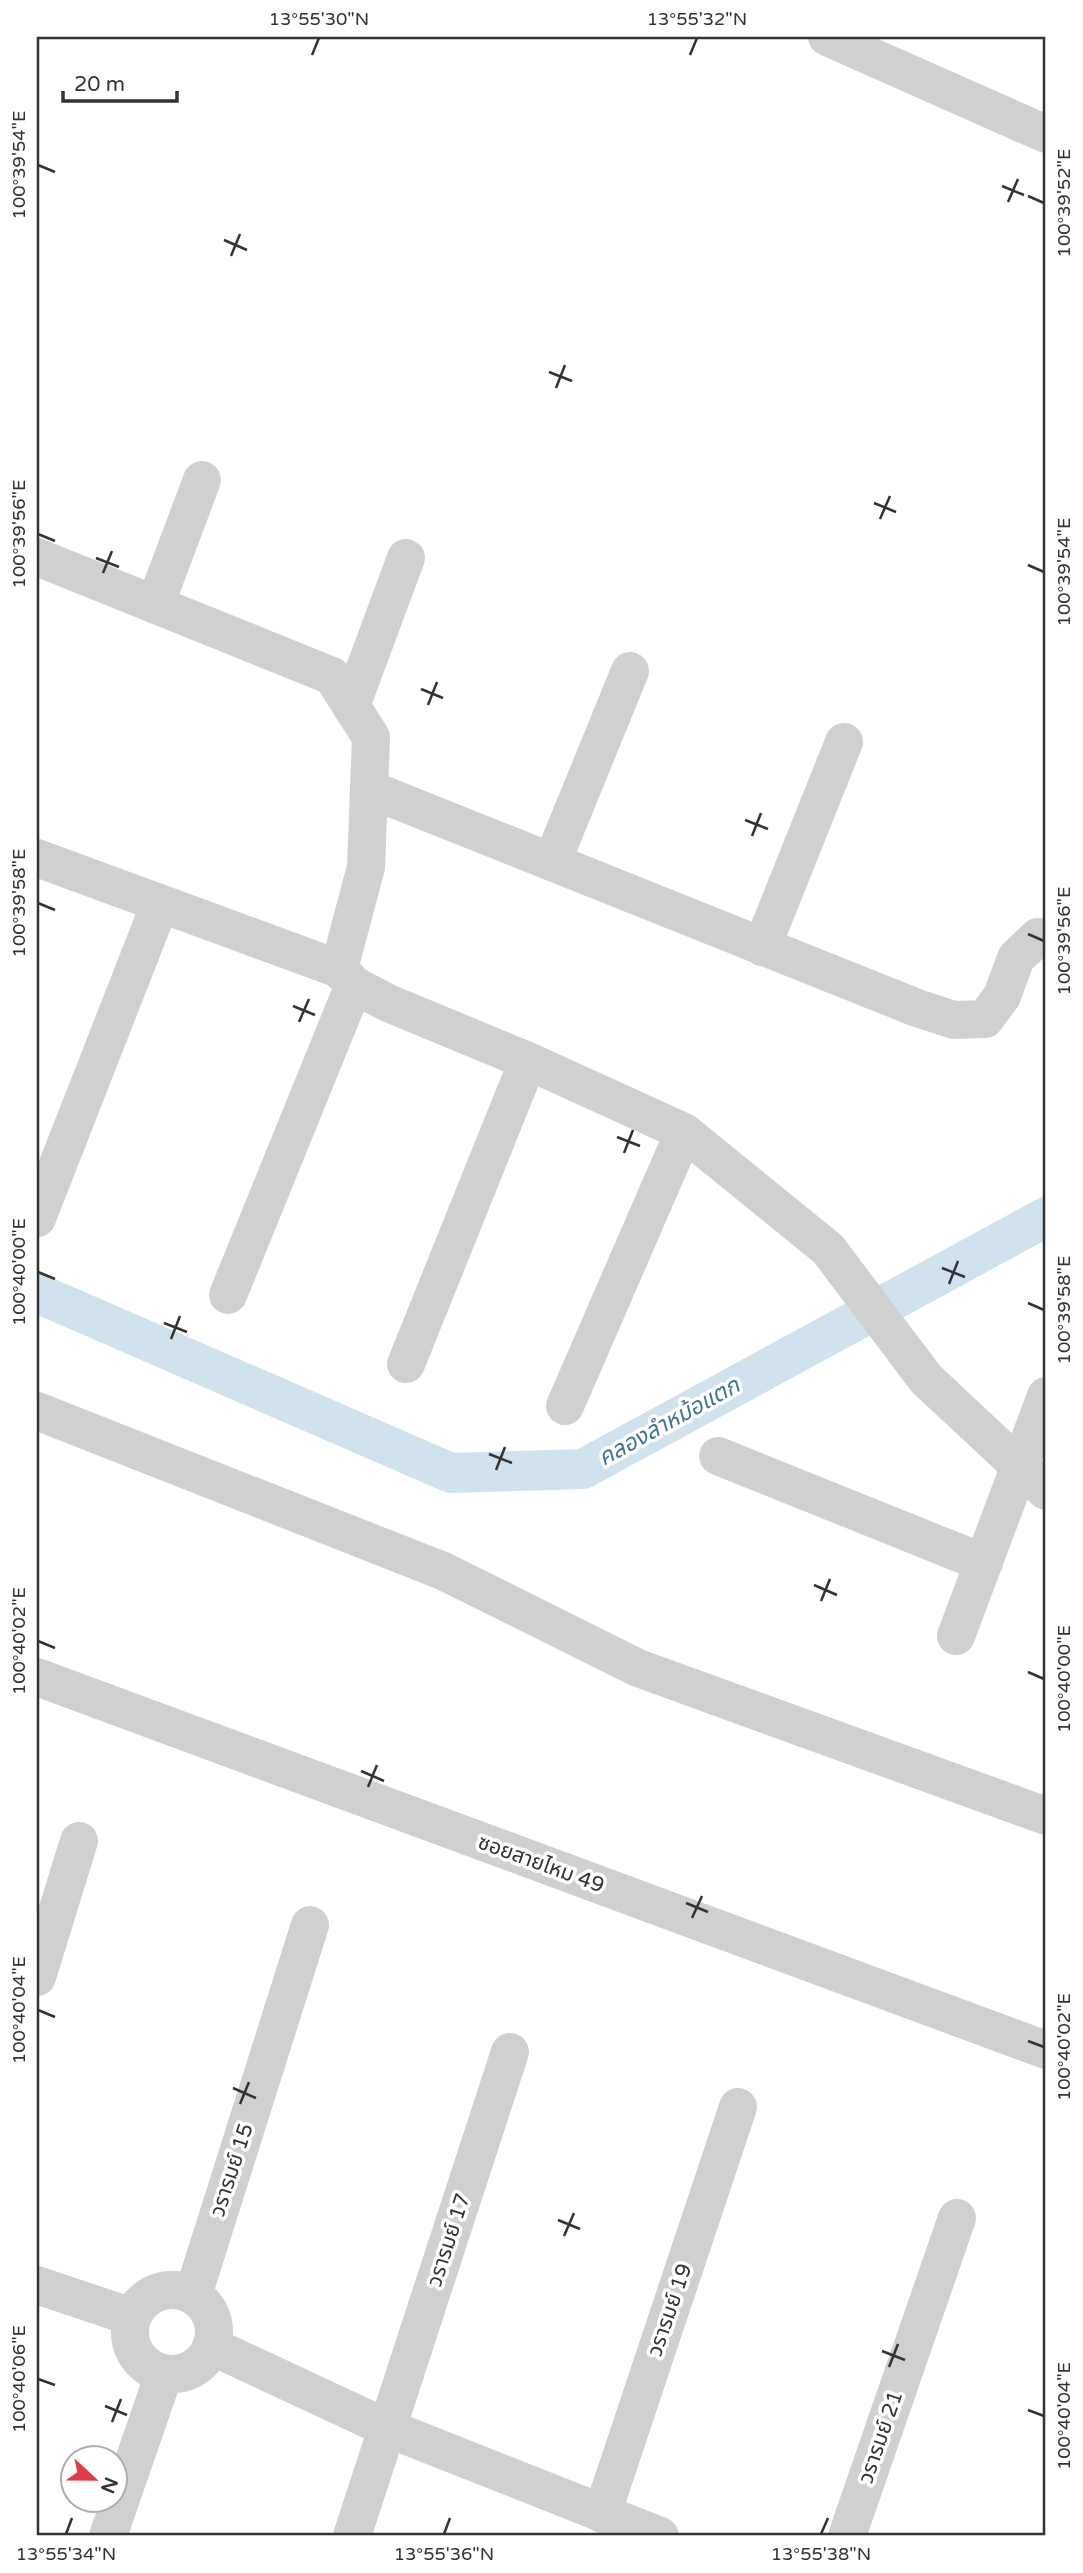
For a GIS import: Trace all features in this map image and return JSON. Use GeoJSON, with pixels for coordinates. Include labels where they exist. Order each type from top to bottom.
{"type":"FeatureCollection","features":[{"type":"Feature","properties":{"kind":"street"},"geometry":{"type":"LineString","coordinates":[[827,37],[1046,134]]}},
{"type":"Feature","properties":{"kind":"street"},"geometry":{"type":"LineString","coordinates":[[155,605],[202,480]]}},
{"type":"Feature","properties":{"kind":"street"},"geometry":{"type":"LineString","coordinates":[[37,557],[332,676],[371,737],[366,867],[346,977],[228,1294]]}},
{"type":"Feature","properties":{"kind":"street"},"geometry":{"type":"LineString","coordinates":[[351,706],[406,558]]}},
{"type":"Feature","properties":{"kind":"street"},"geometry":{"type":"LineString","coordinates":[[552,862],[630,671]]}},
{"type":"Feature","properties":{"kind":"street"},"geometry":{"type":"LineString","coordinates":[[762,947],[844,742]]}},
{"type":"Feature","properties":{"kind":"street"},"geometry":{"type":"LineString","coordinates":[[369,789],[762,947],[954,1020],[985,1019],[1002,996],[1016,958],[1038,937],[1046,937]]}},
{"type":"Feature","properties":{"kind":"street"},"geometry":{"type":"LineString","coordinates":[[37,858],[346,977],[388,1003],[528,1061],[684,1132],[828,1250],[926,1378],[1033,1479]]}},
{"type":"Feature","properties":{"kind":"street"},"geometry":{"type":"LineString","coordinates":[[37,1218],[160,904]]}},
{"type":"Feature","properties":{"kind":"street"},"geometry":{"type":"LineString","coordinates":[[406,1364],[528,1061]]}},
{"type":"Feature","properties":{"kind":"street"},"geometry":{"type":"LineString","coordinates":[[565,1406],[684,1132]]}},
{"type":"Feature","properties":{"kind":"street"},"geometry":{"type":"LineString","coordinates":[[956,1636],[984,1563],[1033,1479],[1046,1396]]}},
{"type":"Feature","properties":{"kind":"street"},"geometry":{"type":"LineString","coordinates":[[37,1411],[443,1571],[638,1668],[1046,1816]]}},
{"type":"Feature","properties":{"kind":"street"},"geometry":{"type":"LineString","coordinates":[[718,1456],[984,1563]]}},
{"type":"Feature","properties":{"kind":"street","name":"ซอยสายไหม 49"},"geometry":{"type":"LineString","coordinates":[[37,1677],[1046,2050]]}},
{"type":"Feature","properties":{"kind":"street"},"geometry":{"type":"LineString","coordinates":[[37,1977],[79,1841]]}},
{"type":"Feature","properties":{"kind":"street","name":"วรารมย์ 15"},"geometry":{"type":"LineString","coordinates":[[193,2295],[310,1925]]}},
{"type":"Feature","properties":{"kind":"street","name":"วรารมย์ 17"},"geometry":{"type":"LineString","coordinates":[[352,2536],[510,2052]]}},
{"type":"Feature","properties":{"kind":"street","name":"วรารมย์ 19"},"geometry":{"type":"LineString","coordinates":[[602,2514],[738,2107]]}},
{"type":"Feature","properties":{"kind":"street","name":"วรารมย์ 21"},"geometry":{"type":"LineString","coordinates":[[847,2536],[957,2218]]}},
{"type":"Feature","properties":{"kind":"street"},"geometry":{"type":"LineString","coordinates":[[37,2285],[132,2317]]}},
{"type":"Feature","properties":{"kind":"street"},"geometry":{"type":"LineString","coordinates":[[164,2290],[179,2290],[193,2295],[204,2304],[211,2317],[214,2331],[212,2346],[204,2359],[193,2369],[179,2374],[164,2374],[150,2369],[139,2359],[132,2347],[132,2317],[139,2304],[150,2295],[164,2290]]}},
{"type":"Feature","properties":{"kind":"street"},"geometry":{"type":"LineString","coordinates":[[212,2346],[387,2428],[660,2536]]}},
{"type":"Feature","properties":{"kind":"street"},"geometry":{"type":"LineString","coordinates":[[108,2536],[164,2374]]}},
{"type":"Feature","properties":{"kind":"waterway","name":"คลองลำหม้อแตก"},"geometry":{"type":"LineString","coordinates":[[37,1293],[451,1473],[583,1469],[1046,1217]]}}]}
